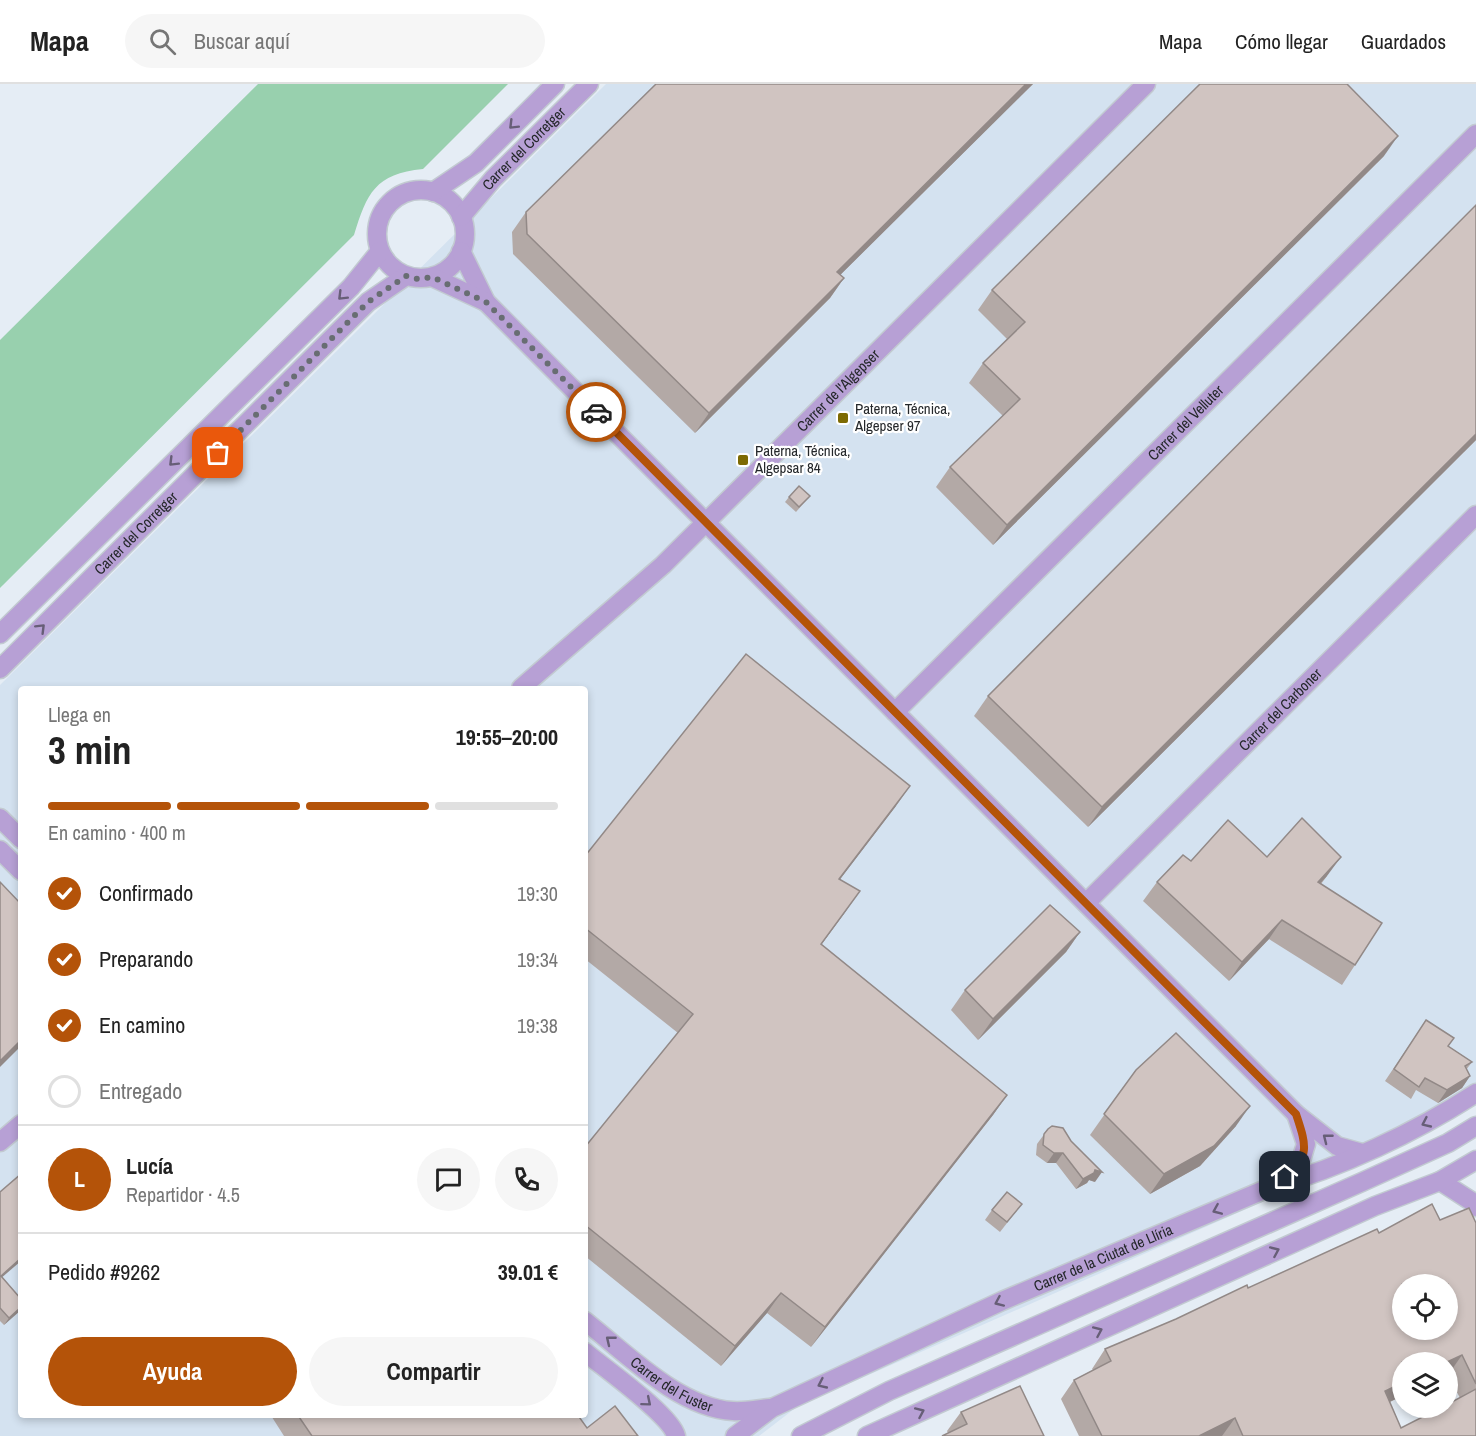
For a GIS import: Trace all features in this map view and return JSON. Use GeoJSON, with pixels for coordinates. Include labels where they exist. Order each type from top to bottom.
{"type":"FeatureCollection","features":[{"type":"Feature","properties":{"kind":"street","name":"Carrer del Corretger"},"geometry":{"type":"LineString","coordinates":[[433,192],[476,163],[555,84]]}},
{"type":"Feature","properties":{"kind":"street","name":"Carrer del Corretger"},"geometry":{"type":"LineString","coordinates":[[461,217],[493,179],[589,84]]}},
{"type":"Feature","properties":{"kind":"street","name":"Carrer de l'Algepser"},"geometry":{"type":"LineString","coordinates":[[523,686],[663,565],[1146,84]]}},
{"type":"Feature","properties":{"kind":"street","name":"Carrer del Velluter"},"geometry":{"type":"LineString","coordinates":[[895,711],[1476,134]]}},
{"type":"Feature","properties":{"kind":"street"},"geometry":{"type":"LineString","coordinates":[[419,190],[445,197],[461,217],[464,240],[461,251],[454,263],[444,272],[418,279],[406,276],[386,262],[380,251],[376,237],[378,223],[384,210],[393,200],[405,193],[419,190]]}},
{"type":"Feature","properties":{"kind":"street","name":"Carrer del Corretger"},"geometry":{"type":"LineString","coordinates":[[0,633],[351,287],[380,251]]}},
{"type":"Feature","properties":{"kind":"street"},"geometry":{"type":"LineString","coordinates":[[461,251],[486,302],[1296,1114],[1337,1146],[1362,1153]]}},
{"type":"Feature","properties":{"kind":"street","name":"Carrer del Corretger"},"geometry":{"type":"LineString","coordinates":[[0,669],[368,302],[406,276]]}},
{"type":"Feature","properties":{"kind":"street"},"geometry":{"type":"LineString","coordinates":[[432,277],[486,302]]}},
{"type":"Feature","properties":{"kind":"street","name":"Carrer del Carboner"},"geometry":{"type":"LineString","coordinates":[[1086,903],[1476,515]]}},
{"type":"Feature","properties":{"kind":"street"},"geometry":{"type":"LineString","coordinates":[[0,818],[18,836]]}},
{"type":"Feature","properties":{"kind":"street"},"geometry":{"type":"LineString","coordinates":[[0,850],[18,868]]}},
{"type":"Feature","properties":{"kind":"street","name":"Carrer de la Ciutat de Llíria"},"geometry":{"type":"LineString","coordinates":[[735,1436],[772,1408],[1002,1301],[1271,1187],[1302,1179],[1362,1153],[1441,1116],[1476,1094]]}},
{"type":"Feature","properties":{"kind":"street"},"geometry":{"type":"LineString","coordinates":[[1271,1187],[1299,1167],[1306,1143],[1296,1114]]}},
{"type":"Feature","properties":{"kind":"street"},"geometry":{"type":"LineString","coordinates":[[801,1436],[889,1391],[1362,1182],[1448,1143],[1476,1126]]}},
{"type":"Feature","properties":{"kind":"street"},"geometry":{"type":"LineString","coordinates":[[0,1142],[18,1127]]}},
{"type":"Feature","properties":{"kind":"street"},"geometry":{"type":"LineString","coordinates":[[867,1436],[1375,1206],[1440,1181],[1476,1160]]}},
{"type":"Feature","properties":{"kind":"street"},"geometry":{"type":"LineString","coordinates":[[1440,1181],[1474,1203],[1476,1207]]}},
{"type":"Feature","properties":{"kind":"street","name":"Carrer del Fuster"},"geometry":{"type":"LineString","coordinates":[[588,1323],[669,1387],[703,1406],[734,1412],[772,1408]]}},
{"type":"Feature","properties":{"kind":"street","name":"Carrer del Fuster"},"geometry":{"type":"LineString","coordinates":[[588,1354],[654,1407],[674,1431],[675,1436]]}},
{"type":"Feature","properties":{"kind":"shaded area"},"geometry":{"type":"Polygon","coordinates":[[[606,84],[1476,84],[1476,1102],[1433,1127],[798,1406],[759,1436],[0,1436],[0,685],[606,84]]]}},
{"type":"Feature","properties":{"kind":"green space"},"geometry":{"type":"Polygon","coordinates":[[[258,84],[508,84],[423,169],[394,176],[375,188],[364,208],[354,235],[0,588],[0,340],[258,84]]]}},
{"type":"Feature","properties":{"kind":"building"},"geometry":{"type":"Polygon","coordinates":[[[656,84],[1026,84],[837,272],[844,278],[709,413],[527,234],[526,212],[656,84]]]}},
{"type":"Feature","properties":{"kind":"building"},"geometry":{"type":"Polygon","coordinates":[[[1200,84],[1347,84],[1398,136],[1007,525],[950,467],[1020,399],[983,363],[1025,322],[992,290],[1200,84]]]}},
{"type":"Feature","properties":{"kind":"building"},"geometry":{"type":"Polygon","coordinates":[[[1476,205],[1476,434],[1102,807],[988,696],[1476,205]]]}},
{"type":"Feature","properties":{"kind":"building"},"geometry":{"type":"Polygon","coordinates":[[[799,486],[810,496],[799,507],[789,497],[799,486]]]}},
{"type":"Feature","properties":{"kind":"building"},"geometry":{"type":"Polygon","coordinates":[[[746,654],[910,786],[839,879],[860,891],[821,944],[1007,1095],[825,1327],[781,1293],[735,1346],[588,1227],[588,1143],[693,1014],[588,930],[588,852],[746,654]]]}},
{"type":"Feature","properties":{"kind":"building"},"geometry":{"type":"Polygon","coordinates":[[[1302,818],[1341,857],[1318,882],[1382,923],[1355,965],[1282,920],[1242,962],[1157,882],[1183,855],[1191,861],[1228,820],[1267,857],[1302,818]]]}},
{"type":"Feature","properties":{"kind":"building"},"geometry":{"type":"Polygon","coordinates":[[[0,882],[18,901],[18,1043],[0,1061],[0,882]]]}},
{"type":"Feature","properties":{"kind":"building"},"geometry":{"type":"Polygon","coordinates":[[[1050,905],[1080,932],[993,1019],[965,990],[1050,905]]]}},
{"type":"Feature","properties":{"kind":"building"},"geometry":{"type":"Polygon","coordinates":[[[1426,1020],[1454,1038],[1448,1046],[1472,1062],[1465,1066],[1470,1076],[1447,1090],[1425,1078],[1419,1087],[1394,1069],[1426,1020]]]}},
{"type":"Feature","properties":{"kind":"building"},"geometry":{"type":"Polygon","coordinates":[[[1176,1033],[1250,1106],[1214,1146],[1164,1174],[1104,1114],[1136,1070],[1176,1033]]]}},
{"type":"Feature","properties":{"kind":"building"},"geometry":{"type":"Polygon","coordinates":[[[1052,1126],[1063,1128],[1071,1141],[1102,1172],[1095,1170],[1083,1179],[1063,1153],[1054,1153],[1043,1145],[1044,1134],[1052,1126]]]}},
{"type":"Feature","properties":{"kind":"building"},"geometry":{"type":"Polygon","coordinates":[[[18,1177],[18,1261],[1,1276],[18,1296],[18,1310],[9,1318],[0,1308],[0,1192],[18,1177]]]}},
{"type":"Feature","properties":{"kind":"building"},"geometry":{"type":"Polygon","coordinates":[[[1007,1192],[1022,1204],[1007,1222],[992,1210],[1007,1192]]]}},
{"type":"Feature","properties":{"kind":"building"},"geometry":{"type":"Polygon","coordinates":[[[1432,1204],[1440,1220],[1469,1208],[1476,1223],[1476,1384],[1462,1355],[1458,1357],[1458,1352],[1392,1352],[1392,1388],[1385,1391],[1392,1407],[1392,1418],[1397,1418],[1401,1428],[1421,1418],[1458,1418],[1458,1399],[1476,1389],[1476,1436],[1243,1436],[1235,1418],[1199,1436],[1102,1436],[1074,1380],[1111,1361],[1105,1349],[1176,1319],[1247,1285],[1248,1288],[1377,1229],[1379,1233],[1432,1204]]]}},
{"type":"Feature","properties":{"kind":"building"},"geometry":{"type":"Polygon","coordinates":[[[1020,1386],[1044,1436],[942,1436],[967,1424],[961,1412],[1020,1386]]]}},
{"type":"Feature","properties":{"kind":"building"},"geometry":{"type":"Polygon","coordinates":[[[615,1406],[638,1436],[312,1436],[300,1418],[580,1418],[587,1428],[615,1406]]]}},
{"type":"Feature","properties":{"kind":"way so far"},"geometry":{"type":"LineString","coordinates":[[218,453],[368,302],[406,276],[418,279],[432,277],[486,302],[596,412]]}},
{"type":"Feature","properties":{"kind":"place","name":"Paterna, Técnica, Algepser 97"},"geometry":{"type":"Point","coordinates":[843,418]}},
{"type":"Feature","properties":{"kind":"place","name":"Paterna, Técnica, Algepsar 84"},"geometry":{"type":"Point","coordinates":[743,460]}},
{"type":"Feature","properties":{"kind":"route"},"geometry":{"type":"LineString","coordinates":[[596,412],[1296,1114],[1306,1143],[1299,1167],[1285,1177]]}}]}
